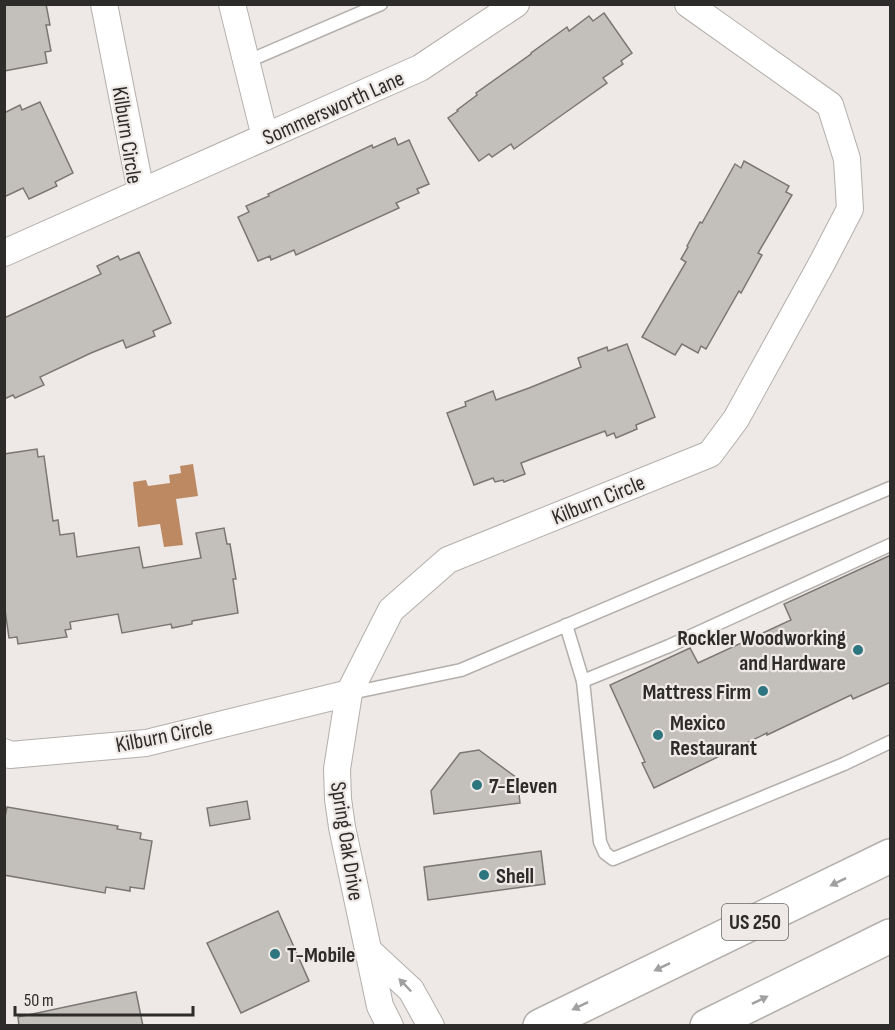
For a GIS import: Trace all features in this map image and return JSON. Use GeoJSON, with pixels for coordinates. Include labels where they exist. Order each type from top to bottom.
{"type":"FeatureCollection","features":[{"type":"Feature","properties":{"kind":"main road","name":"US 250"},"geometry":{"type":"LineString","coordinates":[[540,1026],[891,856]]}},
{"type":"Feature","properties":{"kind":"main road"},"geometry":{"type":"LineString","coordinates":[[707,1026],[891,936]]}},
{"type":"Feature","properties":{"kind":"street","name":"Kilburn Circle"},"geometry":{"type":"LineString","coordinates":[[4,253],[141,192],[104,4]]}},
{"type":"Feature","properties":{"kind":"street"},"geometry":{"type":"LineString","coordinates":[[232,4],[265,137]]}},
{"type":"Feature","properties":{"kind":"street","name":"Sommersworth Lane"},"geometry":{"type":"LineString","coordinates":[[141,192],[420,68],[516,4]]}},
{"type":"Feature","properties":{"kind":"street","name":"Kilburn Circle"},"geometry":{"type":"LineString","coordinates":[[4,752],[10,755],[146,743],[350,693],[391,610],[401,601],[425,596],[438,590],[445,583],[449,569],[448,560],[710,453],[736,419],[850,209],[847,159],[830,105],[688,4]]}},
{"type":"Feature","properties":{"kind":"street","name":"Spring Oak Drive"},"geometry":{"type":"LineString","coordinates":[[350,693],[338,769],[338,799],[380,1006],[390,1026]]}},
{"type":"Feature","properties":{"kind":"street"},"geometry":{"type":"LineString","coordinates":[[370,952],[411,990],[431,1026]]}},
{"type":"Feature","properties":{"kind":"lane"},"geometry":{"type":"LineString","coordinates":[[246,62],[381,4]]}},
{"type":"Feature","properties":{"kind":"lane"},"geometry":{"type":"LineString","coordinates":[[350,693],[461,669],[891,489]]}},
{"type":"Feature","properties":{"kind":"lane"},"geometry":{"type":"LineString","coordinates":[[584,681],[669,646],[891,545]]}},
{"type":"Feature","properties":{"kind":"lane"},"geometry":{"type":"LineString","coordinates":[[566,625],[584,681],[600,842],[605,853],[613,859],[844,764],[891,742]]}},
{"type":"Feature","properties":{"kind":"shaded area"},"geometry":{"type":"Polygon","coordinates":[[[193,464],[198,496],[176,499],[183,545],[164,547],[160,524],[138,527],[133,482],[146,480],[148,486],[170,483],[169,475],[181,473],[180,466],[193,464]]]}},
{"type":"Feature","properties":{"kind":"building"},"geometry":{"type":"Polygon","coordinates":[[[4,4],[46,4],[50,25],[46,25],[51,51],[45,52],[47,63],[4,71],[4,4]]]}},
{"type":"Feature","properties":{"kind":"building"},"geometry":{"type":"Polygon","coordinates":[[[604,13],[632,53],[621,61],[623,64],[603,78],[607,83],[514,149],[511,144],[492,157],[489,154],[479,161],[448,118],[477,95],[476,93],[567,27],[569,31],[589,16],[593,21],[604,13]]]}},
{"type":"Feature","properties":{"kind":"building"},"geometry":{"type":"Polygon","coordinates":[[[40,102],[73,173],[55,182],[57,186],[29,199],[23,188],[4,197],[4,113],[20,105],[22,110],[40,102]]]}},
{"type":"Feature","properties":{"kind":"building"},"geometry":{"type":"Polygon","coordinates":[[[395,138],[398,145],[409,140],[429,184],[417,189],[419,193],[396,203],[399,208],[296,255],[294,250],[271,260],[270,256],[258,261],[238,217],[249,212],[246,206],[372,145],[373,148],[395,138]]]}},
{"type":"Feature","properties":{"kind":"building"},"geometry":{"type":"Polygon","coordinates":[[[744,161],[789,186],[786,192],[792,195],[758,253],[762,255],[741,293],[739,291],[706,349],[701,346],[698,353],[682,344],[675,355],[642,337],[686,262],[681,259],[700,222],[702,223],[735,164],[741,168],[744,161]]]}},
{"type":"Feature","properties":{"kind":"building"},"geometry":{"type":"Polygon","coordinates":[[[139,252],[171,323],[153,331],[155,336],[126,348],[123,340],[91,353],[40,377],[44,385],[15,398],[13,395],[4,399],[4,318],[101,274],[97,266],[118,256],[120,260],[139,252]]]}},
{"type":"Feature","properties":{"kind":"building"},"geometry":{"type":"Polygon","coordinates":[[[627,344],[655,417],[636,425],[637,429],[616,438],[614,433],[607,436],[605,431],[521,463],[525,474],[504,482],[503,480],[495,482],[493,478],[474,485],[447,413],[466,406],[465,402],[493,391],[496,400],[529,388],[581,367],[578,358],[607,347],[608,351],[627,344]]]}},
{"type":"Feature","properties":{"kind":"building"},"geometry":{"type":"Polygon","coordinates":[[[37,449],[38,457],[44,456],[53,521],[58,520],[60,535],[74,533],[77,557],[139,547],[143,568],[201,558],[196,533],[224,528],[227,544],[230,544],[236,579],[233,579],[238,613],[192,621],[192,624],[172,628],[171,624],[122,633],[118,614],[70,622],[71,629],[65,630],[67,637],[18,644],[17,637],[9,638],[4,603],[4,454],[37,449]]]}},
{"type":"Feature","properties":{"kind":"building"},"geometry":{"type":"Polygon","coordinates":[[[891,555],[891,682],[853,699],[851,695],[654,788],[642,763],[645,762],[610,685],[690,648],[698,663],[791,620],[784,604],[891,555]]]}},
{"type":"Feature","properties":{"kind":"building","name":"7-Eleven"},"geometry":{"type":"Polygon","coordinates":[[[479,750],[517,778],[520,803],[434,814],[431,791],[460,753],[479,750]]]}},
{"type":"Feature","properties":{"kind":"building"},"geometry":{"type":"Polygon","coordinates":[[[247,801],[250,819],[210,826],[207,808],[247,801]]]}},
{"type":"Feature","properties":{"kind":"building"},"geometry":{"type":"Polygon","coordinates":[[[7,807],[118,826],[117,829],[141,833],[140,839],[152,841],[144,889],[130,887],[130,891],[106,887],[105,893],[4,875],[4,822],[7,807]]]}},
{"type":"Feature","properties":{"kind":"building","name":"Shell"},"geometry":{"type":"Polygon","coordinates":[[[541,851],[545,884],[428,900],[424,867],[541,851]]]}},
{"type":"Feature","properties":{"kind":"building"},"geometry":{"type":"Polygon","coordinates":[[[278,911],[309,981],[241,1013],[207,943],[278,911]]]}},
{"type":"Feature","properties":{"kind":"building"},"geometry":{"type":"Polygon","coordinates":[[[136,992],[143,1026],[19,1026],[18,1017],[136,992]]]}},
{"type":"Feature","properties":{"kind":"place","name":"Rockler Woodworking and Hardware"},"geometry":{"type":"Point","coordinates":[858,650]}},
{"type":"Feature","properties":{"kind":"place","name":"Mattress Firm"},"geometry":{"type":"Point","coordinates":[763,691]}},
{"type":"Feature","properties":{"kind":"place","name":"Mexico Restaurant"},"geometry":{"type":"Point","coordinates":[658,735]}},
{"type":"Feature","properties":{"kind":"place","name":"7-Eleven"},"geometry":{"type":"Point","coordinates":[477,785]}},
{"type":"Feature","properties":{"kind":"place","name":"Shell"},"geometry":{"type":"Point","coordinates":[484,875]}},
{"type":"Feature","properties":{"kind":"place","name":"T-Mobile"},"geometry":{"type":"Point","coordinates":[275,954]}}]}
